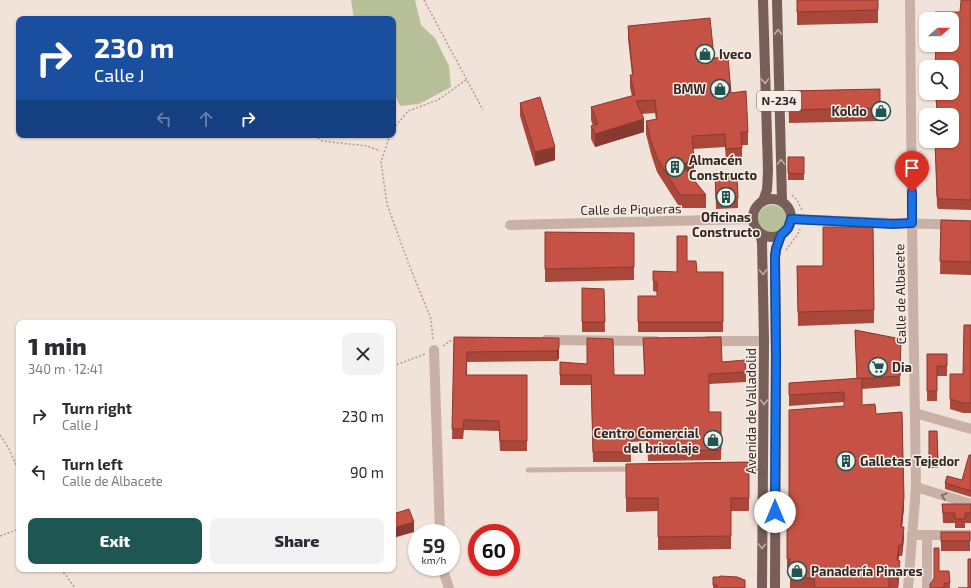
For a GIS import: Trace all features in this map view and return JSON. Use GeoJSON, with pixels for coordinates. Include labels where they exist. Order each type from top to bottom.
{"type":"FeatureCollection","features":[{"type":"Feature","properties":{"kind":"main road","name":"N-234"},"geometry":{"type":"LineString","coordinates":[[752,219],[755,208],[763,201],[767,190],[768,171],[763,0]]}},
{"type":"Feature","properties":{"kind":"main road","name":"N-234"},"geometry":{"type":"LineString","coordinates":[[777,0],[782,201],[789,209],[791,219]]}},
{"type":"Feature","properties":{"kind":"main road"},"geometry":{"type":"LineString","coordinates":[[763,201],[776,199],[782,201]]}},
{"type":"Feature","properties":{"kind":"main road","name":"Avenida de Valladolid"},"geometry":{"type":"LineString","coordinates":[[752,219],[753,225],[760,234],[762,242],[764,341],[762,588]]}},
{"type":"Feature","properties":{"kind":"main road","name":"Avenida de Valladolid"},"geometry":{"type":"LineString","coordinates":[[775,588],[775,257],[781,235],[788,228],[791,219]]}},
{"type":"Feature","properties":{"kind":"main road"},"geometry":{"type":"LineString","coordinates":[[760,234],[768,237],[781,235]]}},
{"type":"Feature","properties":{"kind":"street","name":"Calle de Albacete"},"geometry":{"type":"LineString","coordinates":[[908,588],[916,487],[910,0]]}},
{"type":"Feature","properties":{"kind":"street","name":"Calle de Piqueras"},"geometry":{"type":"LineString","coordinates":[[510,225],[752,219]]}},
{"type":"Feature","properties":{"kind":"street"},"geometry":{"type":"LineString","coordinates":[[791,219],[893,224],[912,223],[971,225]]}},
{"type":"Feature","properties":{"kind":"street"},"geometry":{"type":"LineString","coordinates":[[532,340],[668,341]]}},
{"type":"Feature","properties":{"kind":"street"},"geometry":{"type":"LineString","coordinates":[[700,341],[764,341]]}},
{"type":"Feature","properties":{"kind":"street"},"geometry":{"type":"LineString","coordinates":[[434,350],[440,524]]}},
{"type":"Feature","properties":{"kind":"street"},"geometry":{"type":"LineString","coordinates":[[915,413],[971,429]]}},
{"type":"Feature","properties":{"kind":"street"},"geometry":{"type":"LineString","coordinates":[[916,487],[971,504]]}},
{"type":"Feature","properties":{"kind":"street"},"geometry":{"type":"LineString","coordinates":[[912,535],[971,535]]}},
{"type":"Feature","properties":{"kind":"street"},"geometry":{"type":"LineString","coordinates":[[927,535],[927,588]]}},
{"type":"Feature","properties":{"kind":"street"},"geometry":{"type":"LineString","coordinates":[[445,576],[449,588]]}},
{"type":"Feature","properties":{"kind":"lane"},"geometry":{"type":"LineString","coordinates":[[740,468],[763,468]]}},
{"type":"Feature","properties":{"kind":"lane"},"geometry":{"type":"LineString","coordinates":[[528,470],[638,469]]}},
{"type":"Feature","properties":{"kind":"path"},"geometry":{"type":"LineString","coordinates":[[424,0],[483,110]]}},
{"type":"Feature","properties":{"kind":"path"},"geometry":{"type":"LineString","coordinates":[[396,126],[408,112],[438,100],[466,79]]}},
{"type":"Feature","properties":{"kind":"path"},"geometry":{"type":"LineString","coordinates":[[318,138],[322,141],[367,146],[380,151]]}},
{"type":"Feature","properties":{"kind":"path"},"geometry":{"type":"LineString","coordinates":[[389,138],[381,162],[387,204],[431,319],[434,350]]}},
{"type":"Feature","properties":{"kind":"path"},"geometry":{"type":"LineString","coordinates":[[785,255],[786,250],[798,234],[804,220],[802,208],[797,200],[791,195]]}},
{"type":"Feature","properties":{"kind":"path"},"geometry":{"type":"LineString","coordinates":[[396,365],[434,350],[452,340]]}},
{"type":"Feature","properties":{"kind":"path"},"geometry":{"type":"LineString","coordinates":[[0,435],[9,449],[16,465]]}},
{"type":"Feature","properties":{"kind":"path"},"geometry":{"type":"LineString","coordinates":[[0,536],[16,530]]}},
{"type":"Feature","properties":{"kind":"path"},"geometry":{"type":"LineString","coordinates":[[63,572],[75,588]]}},
{"type":"Feature","properties":{"kind":"green space"},"geometry":{"type":"Polygon","coordinates":[[[351,0],[415,0],[421,25],[435,38],[449,66],[451,87],[419,104],[400,106],[396,97],[396,16],[354,16],[351,0]]]}},
{"type":"Feature","properties":{"kind":"green space"},"geometry":{"type":"Polygon","coordinates":[[[772,205],[782,209],[786,219],[782,229],[772,233],[762,229],[758,219],[762,209],[772,205]]]}},
{"type":"Feature","properties":{"kind":"building"},"geometry":{"type":"Polygon","coordinates":[[[797,0],[878,0],[878,10],[797,12],[797,0]]]}},
{"type":"Feature","properties":{"kind":"building"},"geometry":{"type":"Polygon","coordinates":[[[961,0],[971,0],[971,200],[938,199],[937,196],[935,148],[959,148],[959,108],[937,108],[936,100],[959,100],[959,60],[935,60],[936,52],[959,52],[961,0]]]}},
{"type":"Feature","properties":{"kind":"building"},"geometry":{"type":"Polygon","coordinates":[[[710,18],[714,58],[728,57],[731,93],[746,91],[748,132],[741,132],[742,148],[726,149],[725,134],[692,136],[694,159],[682,165],[706,195],[680,195],[657,158],[651,141],[646,121],[657,119],[655,100],[636,101],[644,119],[595,134],[591,126],[598,124],[591,107],[635,95],[630,75],[633,75],[628,26],[710,18]]]}},
{"type":"Feature","properties":{"kind":"building"},"geometry":{"type":"Polygon","coordinates":[[[880,89],[880,108],[789,110],[788,91],[880,89]]]}},
{"type":"Feature","properties":{"kind":"building"},"geometry":{"type":"Polygon","coordinates":[[[540,97],[555,147],[535,152],[520,103],[540,97]]]}},
{"type":"Feature","properties":{"kind":"building"},"geometry":{"type":"Polygon","coordinates":[[[788,157],[804,157],[804,174],[788,173],[788,157]]]}},
{"type":"Feature","properties":{"kind":"building"},"geometry":{"type":"Polygon","coordinates":[[[737,174],[738,198],[716,199],[715,175],[737,174]]]}},
{"type":"Feature","properties":{"kind":"building"},"geometry":{"type":"Polygon","coordinates":[[[941,220],[971,221],[971,262],[940,261],[941,220]]]}},
{"type":"Feature","properties":{"kind":"building"},"geometry":{"type":"Polygon","coordinates":[[[823,227],[873,227],[874,310],[798,312],[797,266],[823,266],[823,227]]]}},
{"type":"Feature","properties":{"kind":"building"},"geometry":{"type":"Polygon","coordinates":[[[545,232],[634,233],[634,267],[545,269],[545,232]]]}},
{"type":"Feature","properties":{"kind":"building"},"geometry":{"type":"Polygon","coordinates":[[[677,236],[687,236],[687,261],[696,261],[697,272],[723,272],[723,322],[638,322],[638,296],[657,296],[657,282],[653,281],[653,271],[677,272],[677,236]]]}},
{"type":"Feature","properties":{"kind":"building"},"geometry":{"type":"Polygon","coordinates":[[[582,288],[604,289],[605,322],[582,322],[582,288]]]}},
{"type":"Feature","properties":{"kind":"building"},"geometry":{"type":"Polygon","coordinates":[[[964,325],[971,325],[971,403],[963,403],[950,399],[950,374],[963,374],[964,325]]]}},
{"type":"Feature","properties":{"kind":"building","name":"Dia"},"geometry":{"type":"Polygon","coordinates":[[[855,330],[901,339],[900,376],[857,379],[855,330]]]}},
{"type":"Feature","properties":{"kind":"building"},"geometry":{"type":"Polygon","coordinates":[[[454,337],[559,338],[559,348],[557,351],[467,352],[466,375],[527,375],[527,441],[500,441],[499,421],[464,420],[463,429],[452,429],[454,337]]]}},
{"type":"Feature","properties":{"kind":"building"},"geometry":{"type":"Polygon","coordinates":[[[721,337],[722,362],[745,360],[746,372],[709,374],[709,412],[721,412],[721,450],[648,451],[647,431],[631,432],[631,452],[593,452],[591,375],[560,375],[560,362],[587,364],[587,338],[613,339],[614,375],[645,375],[643,338],[721,337]]]}},
{"type":"Feature","properties":{"kind":"building"},"geometry":{"type":"Polygon","coordinates":[[[927,354],[947,354],[947,366],[937,366],[937,391],[927,391],[927,354]]]}},
{"type":"Feature","properties":{"kind":"building","name":"Galletas Tejedor"},"geometry":{"type":"Polygon","coordinates":[[[862,378],[862,405],[875,404],[876,414],[902,412],[903,458],[898,458],[903,460],[904,497],[901,527],[904,527],[902,545],[899,545],[897,560],[900,561],[898,578],[889,577],[889,588],[815,588],[814,578],[790,578],[790,559],[787,559],[787,520],[789,518],[789,410],[844,406],[844,392],[789,395],[789,383],[862,378]]]}},
{"type":"Feature","properties":{"kind":"building"},"geometry":{"type":"Polygon","coordinates":[[[929,431],[937,431],[938,461],[929,461],[929,431]]]}},
{"type":"Feature","properties":{"kind":"building"},"geometry":{"type":"Polygon","coordinates":[[[969,455],[971,455],[971,491],[945,483],[947,476],[962,480],[969,455]]]}},
{"type":"Feature","properties":{"kind":"building"},"geometry":{"type":"Polygon","coordinates":[[[749,462],[749,498],[731,498],[731,536],[658,537],[658,498],[626,498],[626,464],[749,462]]]}},
{"type":"Feature","properties":{"kind":"building"},"geometry":{"type":"Polygon","coordinates":[[[942,504],[971,504],[971,513],[965,513],[965,519],[955,519],[955,513],[943,513],[942,504]]]}},
{"type":"Feature","properties":{"kind":"building"},"geometry":{"type":"Polygon","coordinates":[[[409,509],[414,522],[396,527],[396,513],[409,509]]]}},
{"type":"Feature","properties":{"kind":"building"},"geometry":{"type":"Polygon","coordinates":[[[941,532],[970,532],[970,541],[941,541],[941,532]]]}},
{"type":"Feature","properties":{"kind":"building"},"geometry":{"type":"Polygon","coordinates":[[[934,548],[939,548],[939,571],[949,571],[950,583],[944,583],[944,588],[930,588],[930,584],[934,578],[934,548]]]}},
{"type":"Feature","properties":{"kind":"building"},"geometry":{"type":"Polygon","coordinates":[[[968,559],[971,559],[971,588],[968,588],[968,559]]]}},
{"type":"Feature","properties":{"kind":"building"},"geometry":{"type":"Polygon","coordinates":[[[720,576],[741,578],[745,580],[745,588],[717,588],[717,585],[713,585],[713,577],[720,576]]]}},
{"type":"Feature","properties":{"kind":"place","name":"Iveco"},"geometry":{"type":"Point","coordinates":[705,54]}},
{"type":"Feature","properties":{"kind":"place","name":"BMW"},"geometry":{"type":"Point","coordinates":[720,89]}},
{"type":"Feature","properties":{"kind":"place","name":"Koldo"},"geometry":{"type":"Point","coordinates":[881,111]}},
{"type":"Feature","properties":{"kind":"place","name":"Almacén Constructo"},"geometry":{"type":"Point","coordinates":[675,167]}},
{"type":"Feature","properties":{"kind":"place","name":"Oficinas Constructo"},"geometry":{"type":"Point","coordinates":[726,197]}},
{"type":"Feature","properties":{"kind":"place","name":"Dia"},"geometry":{"type":"Point","coordinates":[878,367]}},
{"type":"Feature","properties":{"kind":"place","name":"Centro Comercial del bricolaje"},"geometry":{"type":"Point","coordinates":[713,440]}},
{"type":"Feature","properties":{"kind":"place","name":"Galletas Tejedor"},"geometry":{"type":"Point","coordinates":[846,461]}},
{"type":"Feature","properties":{"kind":"place","name":"Panadería Pinares"},"geometry":{"type":"Point","coordinates":[797,571]}},
{"type":"Feature","properties":{"kind":"route"},"geometry":{"type":"LineString","coordinates":[[775,512],[775,257],[781,235],[788,228],[791,219],[893,224],[912,223],[912,192]]}}]}
